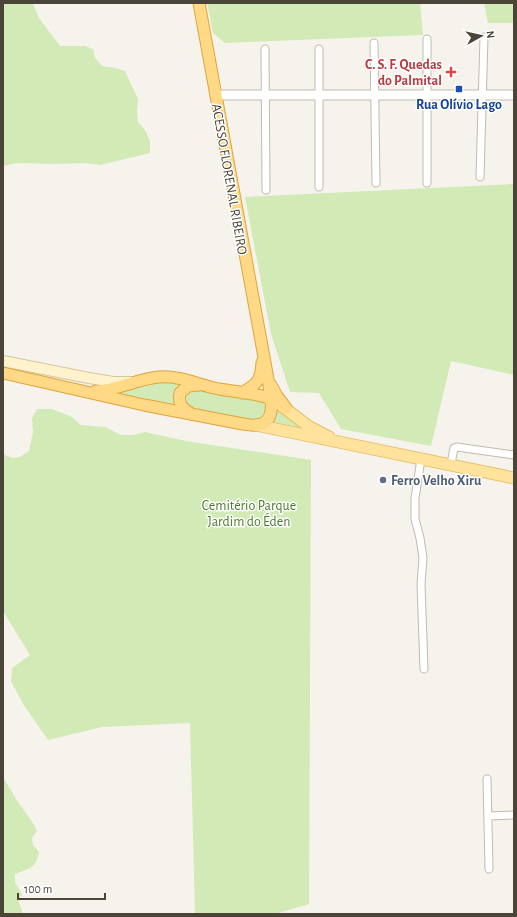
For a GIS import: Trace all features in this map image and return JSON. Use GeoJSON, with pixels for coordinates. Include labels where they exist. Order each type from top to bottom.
{"type":"FeatureCollection","features":[{"type":"Feature","properties":{"kind":"highway","name":"ACESSO FLORENAL RIBEIRO"},"geometry":{"type":"LineString","coordinates":[[199,3],[268,379],[271,409],[270,418],[256,426]]}},
{"type":"Feature","properties":{"kind":"highway","name":"ACESSO FLORENAL RIBEIRO"},"geometry":{"type":"LineString","coordinates":[[242,393],[258,381],[262,371],[263,355]]}},
{"type":"Feature","properties":{"kind":"highway"},"geometry":{"type":"LineString","coordinates":[[3,374],[154,407],[256,426]]}},
{"type":"Feature","properties":{"kind":"highway"},"geometry":{"type":"LineString","coordinates":[[83,391],[105,390],[148,378],[170,377],[181,378],[204,386],[270,398]]}},
{"type":"Feature","properties":{"kind":"highway"},"geometry":{"type":"LineString","coordinates":[[268,379],[277,396],[286,408]]}},
{"type":"Feature","properties":{"kind":"highway"},"geometry":{"type":"LineString","coordinates":[[190,413],[180,404],[180,393],[188,386],[204,386]]}},
{"type":"Feature","properties":{"kind":"main road"},"geometry":{"type":"LineString","coordinates":[[3,361],[95,379],[122,383],[134,382]]}},
{"type":"Feature","properties":{"kind":"main road"},"geometry":{"type":"LineString","coordinates":[[270,398],[286,408],[308,426],[342,443]]}},
{"type":"Feature","properties":{"kind":"main road"},"geometry":{"type":"LineString","coordinates":[[256,426],[451,464],[514,478]]}},
{"type":"Feature","properties":{"kind":"street"},"geometry":{"type":"LineString","coordinates":[[480,177],[484,38]]}},
{"type":"Feature","properties":{"kind":"street"},"geometry":{"type":"LineString","coordinates":[[427,39],[427,183]]}},
{"type":"Feature","properties":{"kind":"street"},"geometry":{"type":"LineString","coordinates":[[374,43],[376,183]]}},
{"type":"Feature","properties":{"kind":"street"},"geometry":{"type":"LineString","coordinates":[[319,48],[320,187]]}},
{"type":"Feature","properties":{"kind":"street"},"geometry":{"type":"LineString","coordinates":[[265,49],[266,190]]}},
{"type":"Feature","properties":{"kind":"street"},"geometry":{"type":"LineString","coordinates":[[215,95],[514,95]]}},
{"type":"Feature","properties":{"kind":"street"},"geometry":{"type":"LineString","coordinates":[[451,464],[454,448],[457,447],[514,455]]}},
{"type":"Feature","properties":{"kind":"street"},"geometry":{"type":"LineString","coordinates":[[421,458],[415,498],[415,519],[420,538],[422,558],[421,584],[424,669]]}},
{"type":"Feature","properties":{"kind":"street"},"geometry":{"type":"LineString","coordinates":[[487,779],[489,869]]}},
{"type":"Feature","properties":{"kind":"street"},"geometry":{"type":"LineString","coordinates":[[488,816],[514,815]]}},
{"type":"Feature","properties":{"kind":"green space"},"geometry":{"type":"Polygon","coordinates":[[[3,3],[32,3],[39,18],[60,46],[85,46],[93,49],[95,58],[102,66],[125,71],[138,99],[138,122],[145,130],[150,141],[150,153],[100,165],[86,163],[17,163],[3,166],[3,3]]]}},
{"type":"Feature","properties":{"kind":"green space"},"geometry":{"type":"Polygon","coordinates":[[[207,3],[420,3],[423,35],[225,43],[213,33],[207,3]]]}},
{"type":"Feature","properties":{"kind":"green space"},"geometry":{"type":"Polygon","coordinates":[[[484,3],[514,3],[514,23],[488,23],[484,3]]]}},
{"type":"Feature","properties":{"kind":"green space"},"geometry":{"type":"Polygon","coordinates":[[[514,184],[514,375],[451,361],[431,446],[341,429],[319,393],[290,392],[271,334],[245,197],[514,184]]]}},
{"type":"Feature","properties":{"kind":"green space"},"geometry":{"type":"Polygon","coordinates":[[[184,381],[177,390],[175,405],[113,393],[147,382],[184,381]]]}},
{"type":"Feature","properties":{"kind":"green space"},"geometry":{"type":"Polygon","coordinates":[[[191,387],[261,400],[265,406],[265,415],[264,417],[254,421],[189,408],[186,405],[184,394],[191,387]]]}},
{"type":"Feature","properties":{"kind":"green space"},"geometry":{"type":"Polygon","coordinates":[[[273,405],[308,430],[274,425],[273,405]]]}},
{"type":"Feature","properties":{"kind":"green space","name":"Cemitério Parque Jardim do Éden"},"geometry":{"type":"Polygon","coordinates":[[[37,409],[52,409],[72,417],[81,425],[105,427],[121,435],[133,435],[145,432],[186,441],[311,460],[309,904],[275,914],[195,914],[190,723],[102,727],[48,740],[23,704],[11,681],[12,668],[30,655],[3,611],[3,453],[10,457],[16,458],[29,451],[33,432],[32,418],[37,409]]]}},
{"type":"Feature","properties":{"kind":"green space"},"geometry":{"type":"Polygon","coordinates":[[[3,777],[37,831],[32,838],[33,845],[39,852],[34,865],[15,874],[15,882],[22,895],[18,899],[23,914],[3,914],[3,777]]]}},
{"type":"Feature","properties":{"kind":"place","name":"C. S. F. Quedas do Palmital"},"geometry":{"type":"Point","coordinates":[451,72]}},
{"type":"Feature","properties":{"kind":"place","name":"Rua Olívio Lago"},"geometry":{"type":"Point","coordinates":[459,89]}},
{"type":"Feature","properties":{"kind":"place","name":"Ferro Velho Xiru"},"geometry":{"type":"Point","coordinates":[383,480]}}]}
